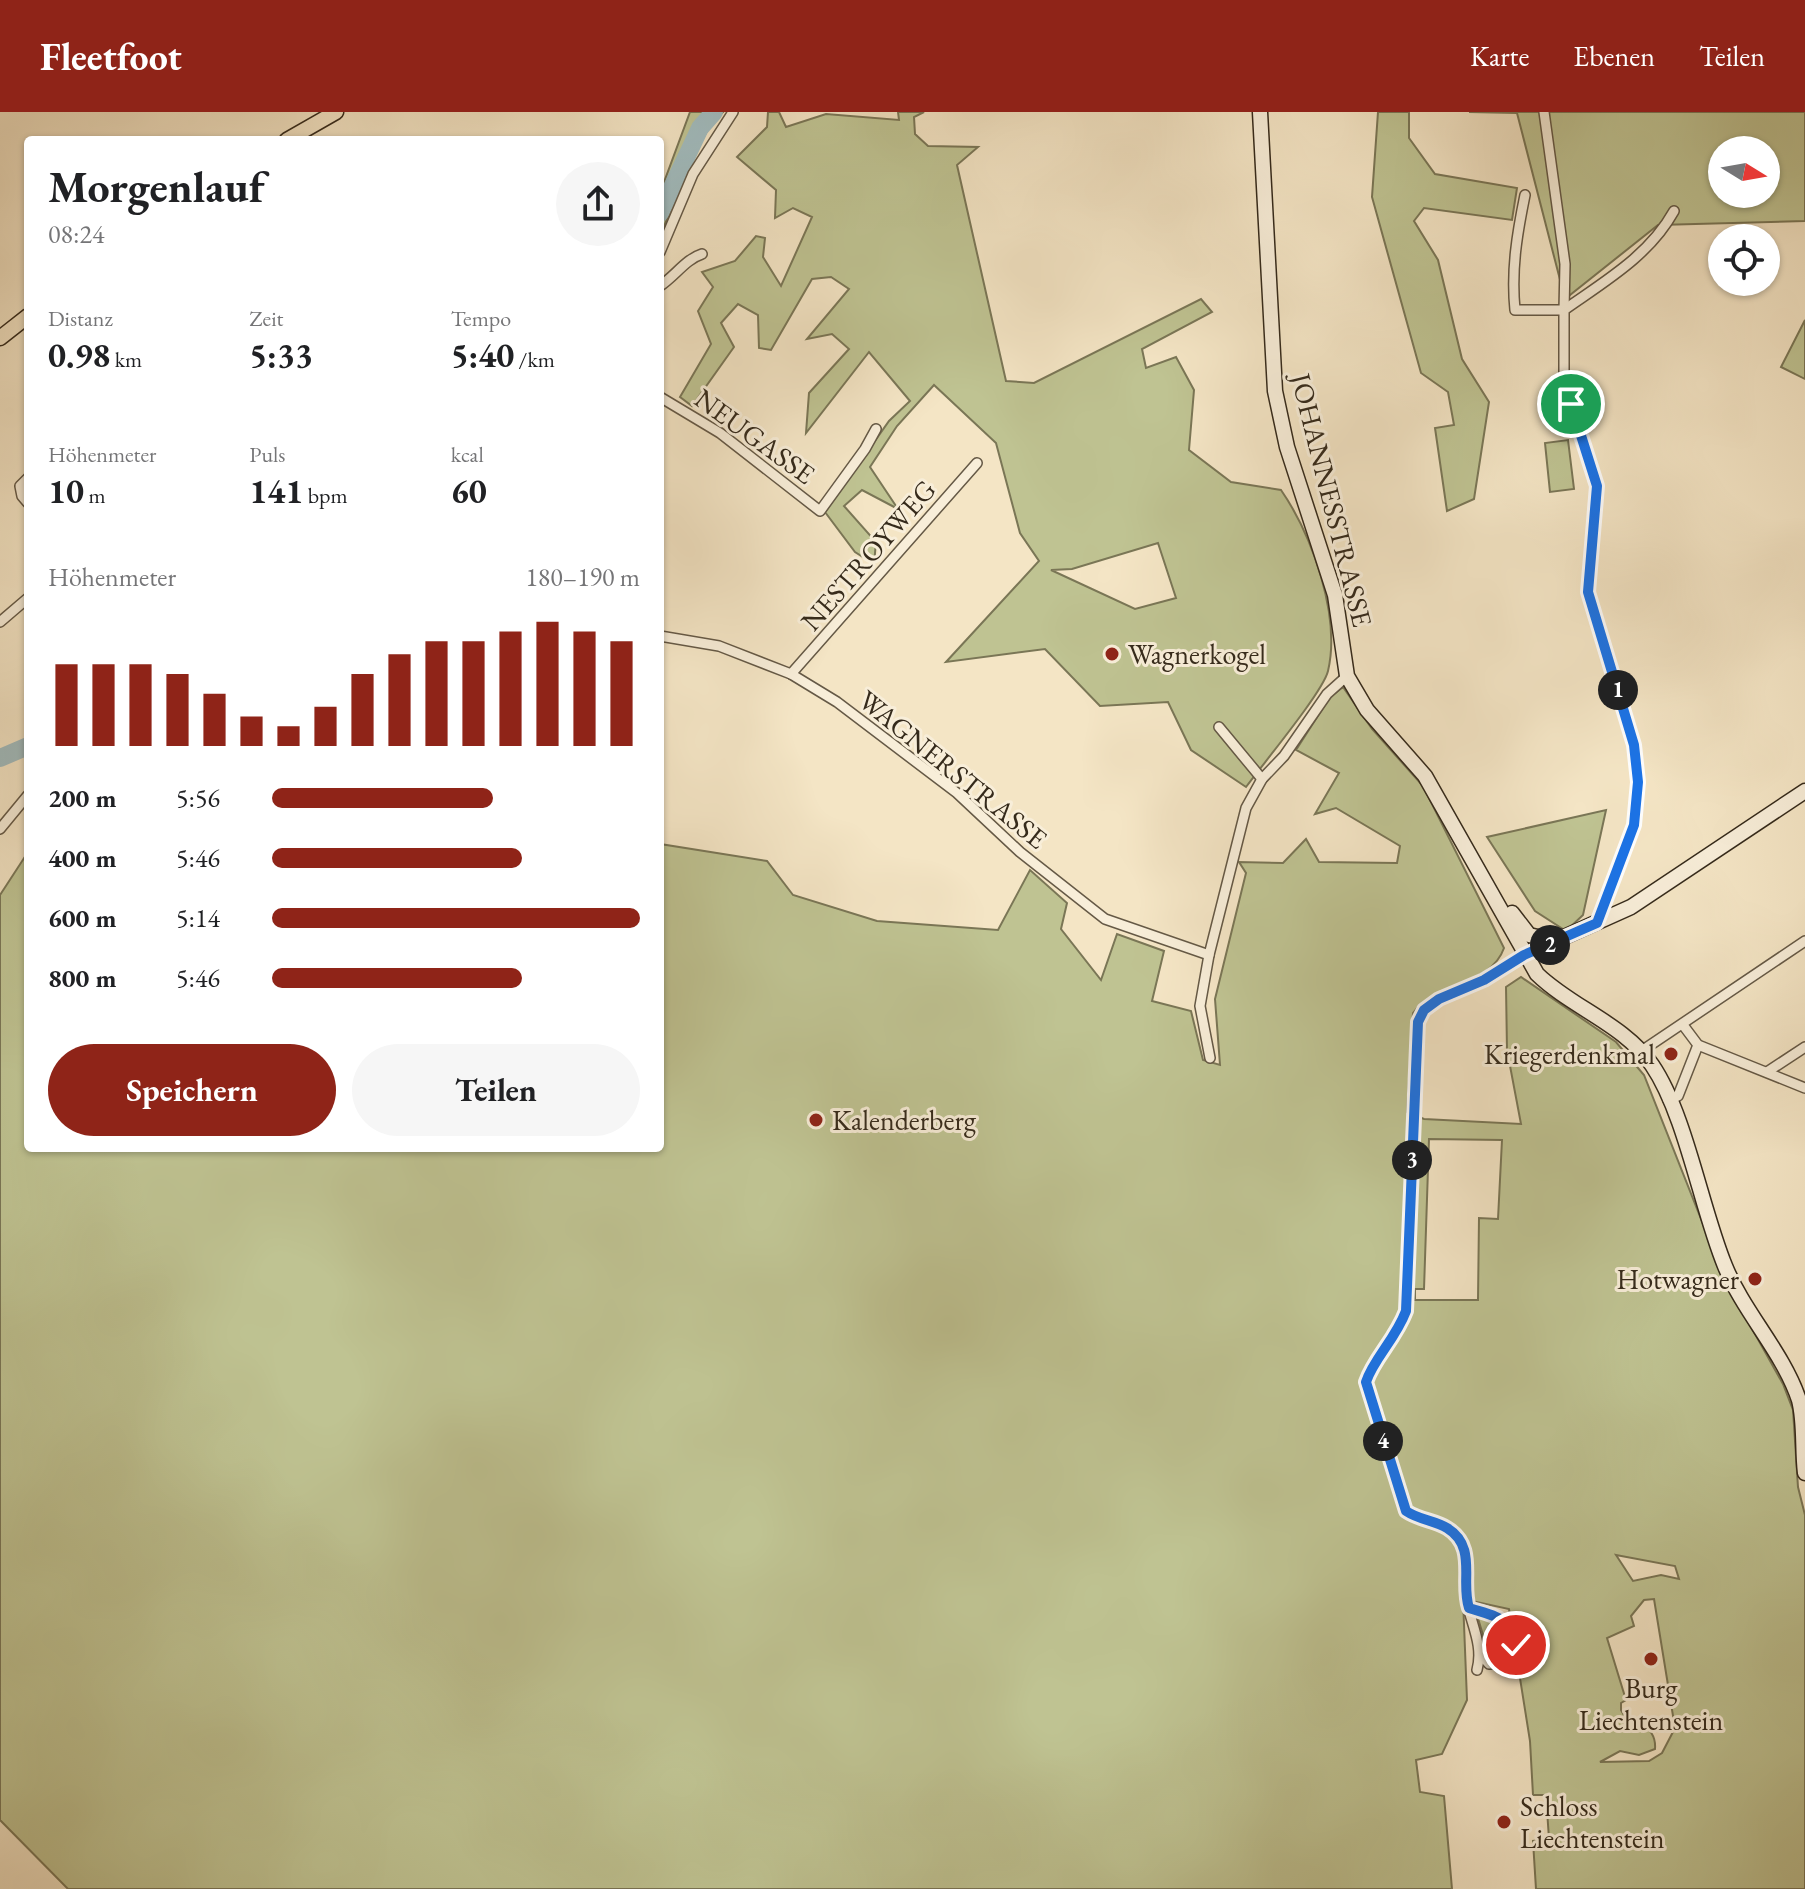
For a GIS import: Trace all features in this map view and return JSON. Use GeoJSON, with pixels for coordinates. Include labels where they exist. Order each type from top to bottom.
{"type":"FeatureCollection","features":[{"type":"Feature","properties":{"kind":"main road"},"geometry":{"type":"LineString","coordinates":[[294,136],[336,112]]}},
{"type":"Feature","properties":{"kind":"main road","name":"JOHANNESSTRASSE"},"geometry":{"type":"LineString","coordinates":[[1260,112],[1275,391],[1287,447],[1335,595],[1347,676],[1367,710],[1425,776],[1524,955],[1551,988],[1621,1034],[1653,1066],[1668,1100],[1724,1263],[1803,1404],[1805,1473]]}},
{"type":"Feature","properties":{"kind":"main road"},"geometry":{"type":"LineString","coordinates":[[0,338],[24,319]]}},
{"type":"Feature","properties":{"kind":"main road"},"geometry":{"type":"LineString","coordinates":[[1524,955],[1631,907],[1805,791]]}},
{"type":"Feature","properties":{"kind":"main road"},"geometry":{"type":"LineString","coordinates":[[1490,889],[1504,898],[1529,935],[1550,942],[1563,940]]}},
{"type":"Feature","properties":{"kind":"street"},"geometry":{"type":"LineString","coordinates":[[664,243],[693,174],[721,125],[733,112]]}},
{"type":"Feature","properties":{"kind":"street"},"geometry":{"type":"LineString","coordinates":[[1544,112],[1565,264],[1564,381],[1597,486],[1588,592],[1634,745],[1638,782],[1634,825],[1597,923]]}},
{"type":"Feature","properties":{"kind":"street"},"geometry":{"type":"LineString","coordinates":[[1525,195],[1516,238],[1512,282],[1515,310],[1564,310],[1646,249],[1661,235],[1674,211]]}},
{"type":"Feature","properties":{"kind":"street"},"geometry":{"type":"LineString","coordinates":[[664,283],[680,273],[691,257],[702,254]]}},
{"type":"Feature","properties":{"kind":"street","name":"NEUGASSE"},"geometry":{"type":"LineString","coordinates":[[664,399],[720,433],[820,511],[876,429]]}},
{"type":"Feature","properties":{"kind":"street","name":"NESTROYWEG"},"geometry":{"type":"LineString","coordinates":[[791,674],[977,463]]}},
{"type":"Feature","properties":{"kind":"street"},"geometry":{"type":"LineString","coordinates":[[0,622],[24,601]]}},
{"type":"Feature","properties":{"kind":"street","name":"WAGNERSTRASSE"},"geometry":{"type":"LineString","coordinates":[[664,637],[719,646],[791,674],[837,702],[957,793],[1020,852],[1105,919],[1209,955]]}},
{"type":"Feature","properties":{"kind":"street"},"geometry":{"type":"LineString","coordinates":[[1210,1058],[1200,1006],[1238,833],[1262,779],[1284,756],[1327,694],[1347,676]]}},
{"type":"Feature","properties":{"kind":"street"},"geometry":{"type":"LineString","coordinates":[[1219,727],[1262,779]]}},
{"type":"Feature","properties":{"kind":"street"},"geometry":{"type":"LineString","coordinates":[[0,829],[24,800]]}},
{"type":"Feature","properties":{"kind":"street"},"geometry":{"type":"LineString","coordinates":[[1640,1052],[1805,941]]}},
{"type":"Feature","properties":{"kind":"street"},"geometry":{"type":"LineString","coordinates":[[1469,1608],[1502,1618],[1510,1625],[1516,1645],[1513,1654],[1502,1664],[1489,1664],[1481,1655],[1465,1595],[1468,1564],[1461,1541],[1446,1528],[1406,1511],[1366,1382],[1370,1370],[1398,1332],[1406,1311],[1418,1022],[1424,1010],[1439,999],[1484,980],[1524,955]]}},
{"type":"Feature","properties":{"kind":"street"},"geometry":{"type":"LineString","coordinates":[[1683,1025],[1698,1045],[1805,1088]]}},
{"type":"Feature","properties":{"kind":"street"},"geometry":{"type":"LineString","coordinates":[[1668,1100],[1678,1096],[1698,1045]]}},
{"type":"Feature","properties":{"kind":"street"},"geometry":{"type":"LineString","coordinates":[[1767,1072],[1805,1047]]}},
{"type":"Feature","properties":{"kind":"street"},"geometry":{"type":"LineString","coordinates":[[1477,1670],[1481,1655]]}},
{"type":"Feature","properties":{"kind":"green space"},"geometry":{"type":"Polygon","coordinates":[[[690,112],[723,112],[703,137],[664,226],[664,182],[690,112]]]}},
{"type":"Feature","properties":{"kind":"green space"},"geometry":{"type":"Polygon","coordinates":[[[768,112],[779,112],[786,127],[826,114],[899,120],[898,112],[924,112],[914,117],[915,134],[928,146],[978,147],[957,165],[1006,381],[1034,383],[1201,299],[1212,312],[1142,349],[1146,368],[1176,357],[1194,390],[1189,450],[1231,482],[1281,490],[1313,553],[1327,601],[1330,626],[1331,649],[1324,681],[1246,787],[1191,750],[1168,702],[1100,706],[1045,649],[946,662],[1039,561],[1020,533],[996,443],[934,385],[897,426],[870,467],[898,509],[862,490],[844,506],[876,542],[874,564],[855,552],[825,512],[889,421],[910,401],[869,352],[806,433],[809,393],[849,349],[832,334],[807,339],[849,289],[831,277],[812,279],[771,350],[759,348],[758,315],[738,304],[721,323],[734,347],[692,406],[680,397],[711,344],[698,311],[713,287],[702,272],[735,261],[756,236],[765,238],[763,257],[781,286],[812,217],[793,208],[775,218],[776,190],[737,157],[767,127],[768,112]],[[1158,543],[1072,569],[1051,570],[1135,609],[1176,598],[1158,543]]]}},
{"type":"Feature","properties":{"kind":"green space"},"geometry":{"type":"Polygon","coordinates":[[[1378,112],[1409,112],[1409,138],[1435,174],[1517,188],[1512,220],[1424,208],[1414,221],[1438,260],[1462,359],[1489,402],[1474,499],[1447,511],[1435,428],[1454,425],[1448,392],[1421,373],[1372,197],[1378,112]]]}},
{"type":"Feature","properties":{"kind":"green space"},"geometry":{"type":"Polygon","coordinates":[[[1469,112],[1805,112],[1805,221],[1658,225],[1565,299],[1517,113],[1469,112]]]}},
{"type":"Feature","properties":{"kind":"green space"},"geometry":{"type":"Polygon","coordinates":[[[1805,320],[1805,379],[1781,367],[1805,320]]]}},
{"type":"Feature","properties":{"kind":"green space"},"geometry":{"type":"Polygon","coordinates":[[[1568,440],[1574,489],[1550,492],[1545,443],[1568,440]]]}},
{"type":"Feature","properties":{"kind":"green space"},"geometry":{"type":"Polygon","coordinates":[[[1343,687],[1372,729],[1423,786],[1504,948],[1488,970],[1435,995],[1413,1013],[1407,1112],[1424,1119],[1521,1124],[1507,1050],[1506,987],[1521,977],[1616,1042],[1644,1075],[1726,1282],[1783,1384],[1793,1410],[1798,1487],[1805,1515],[1805,1889],[1536,1889],[1533,1841],[1549,1839],[1546,1795],[1533,1795],[1530,1741],[1509,1609],[1463,1599],[1467,1700],[1442,1754],[1416,1760],[1420,1792],[1444,1796],[1452,1889],[68,1889],[0,1820],[0,895],[24,858],[24,1152],[664,1152],[664,845],[767,861],[793,895],[877,921],[998,930],[1030,870],[1067,903],[1061,929],[1101,980],[1117,934],[1164,951],[1152,1001],[1191,1011],[1203,1060],[1220,1065],[1215,999],[1246,873],[1239,862],[1283,863],[1306,839],[1319,862],[1397,863],[1400,846],[1336,808],[1315,814],[1339,773],[1296,750],[1330,697],[1343,687]],[[1429,1139],[1424,1289],[1415,1289],[1415,1300],[1478,1300],[1479,1218],[1498,1219],[1502,1140],[1429,1139]],[[1616,1555],[1633,1581],[1661,1575],[1679,1579],[1675,1566],[1616,1555]],[[1654,1599],[1644,1600],[1631,1616],[1634,1626],[1607,1638],[1626,1700],[1621,1703],[1621,1710],[1630,1726],[1639,1722],[1649,1730],[1655,1749],[1639,1755],[1620,1751],[1600,1762],[1649,1761],[1662,1753],[1675,1728],[1654,1599]]]}},
{"type":"Feature","properties":{"kind":"green space"},"geometry":{"type":"Polygon","coordinates":[[[1606,810],[1583,915],[1566,931],[1535,911],[1487,837],[1606,810]]]}},
{"type":"Feature","properties":{"kind":"green space"},"geometry":{"type":"Polygon","coordinates":[[[1477,1615],[1504,1627],[1510,1638],[1510,1655],[1494,1660],[1489,1655],[1477,1615]]]}},
{"type":"Feature","properties":{"kind":"waterway"},"geometry":{"type":"LineString","coordinates":[[664,204],[700,128],[714,112]]}},
{"type":"Feature","properties":{"kind":"waterway"},"geometry":{"type":"LineString","coordinates":[[0,758],[24,748]]}},
{"type":"Feature","properties":{"kind":"place","name":"Wagnerkogel"},"geometry":{"type":"Point","coordinates":[1112,654]}},
{"type":"Feature","properties":{"kind":"place","name":"Kriegerdenkmal"},"geometry":{"type":"Point","coordinates":[1671,1054]}},
{"type":"Feature","properties":{"kind":"place","name":"Kalenderberg"},"geometry":{"type":"Point","coordinates":[816,1120]}},
{"type":"Feature","properties":{"kind":"place","name":"Hotwagner"},"geometry":{"type":"Point","coordinates":[1755,1279]}},
{"type":"Feature","properties":{"kind":"place","name":"Burg Liechtenstein"},"geometry":{"type":"Point","coordinates":[1651,1659]}},
{"type":"Feature","properties":{"kind":"place","name":"Schloss Liechtenstein"},"geometry":{"type":"Point","coordinates":[1504,1822]}},
{"type":"Feature","properties":{"kind":"route"},"geometry":{"type":"LineString","coordinates":[[1516,1645],[1510,1625],[1502,1618],[1469,1608],[1465,1595],[1468,1564],[1461,1541],[1446,1528],[1406,1511],[1366,1382],[1370,1370],[1398,1332],[1406,1311],[1418,1022],[1424,1010],[1439,999],[1484,980],[1517,958],[1597,923],[1634,825],[1638,782],[1634,745],[1588,592],[1597,486],[1571,404]]}}]}
